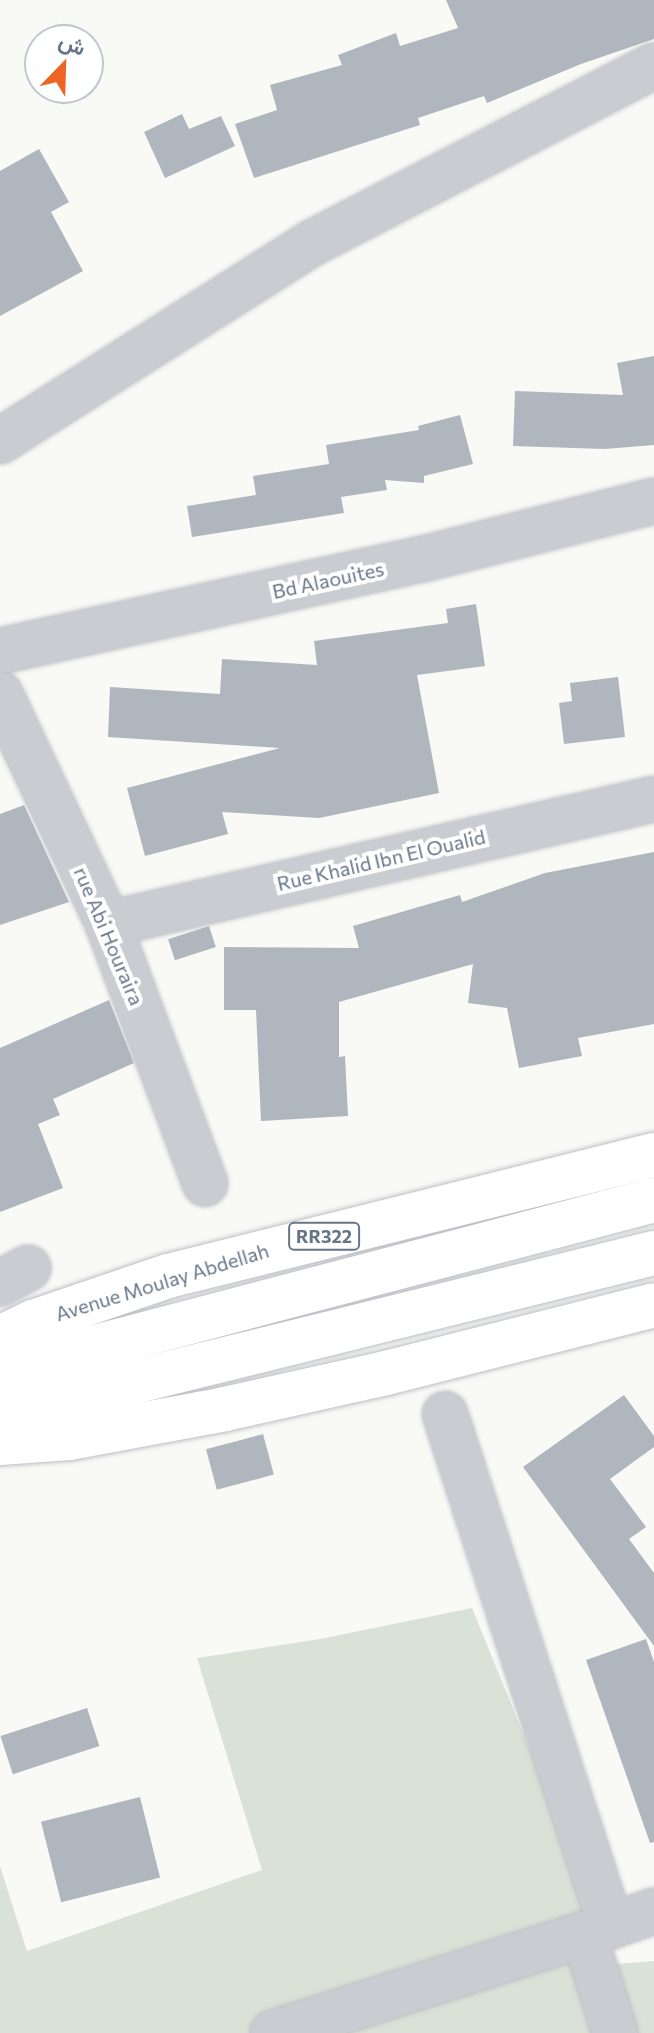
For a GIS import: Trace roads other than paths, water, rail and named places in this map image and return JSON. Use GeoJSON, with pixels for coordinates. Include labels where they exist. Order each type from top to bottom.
{"type":"FeatureCollection","features":[{"type":"Feature","properties":{"kind":"main road","name":"Avenue Moulay Abdellah"},"geometry":{"type":"LineString","coordinates":[[0,1338],[33,1322],[168,1276],[654,1155]]}},
{"type":"Feature","properties":{"kind":"main road","name":"Avenue Moulay Abdellah"},"geometry":{"type":"LineString","coordinates":[[0,1372],[654,1200]]}},
{"type":"Feature","properties":{"kind":"main road"},"geometry":{"type":"LineString","coordinates":[[0,1415],[654,1253]]}},
{"type":"Feature","properties":{"kind":"main road"},"geometry":{"type":"LineString","coordinates":[[0,1443],[69,1438],[225,1409],[386,1373],[654,1305]]}},
{"type":"Feature","properties":{"kind":"street"},"geometry":{"type":"LineString","coordinates":[[0,441],[314,242],[654,66]]}},
{"type":"Feature","properties":{"kind":"street","name":"Bd Alaouites"},"geometry":{"type":"LineString","coordinates":[[0,651],[427,558],[654,501]]}},
{"type":"Feature","properties":{"kind":"street","name":"rue Abi Houraira"},"geometry":{"type":"LineString","coordinates":[[0,694],[108,924],[205,1183]]}},
{"type":"Feature","properties":{"kind":"street","name":"Rue Khalid Ibn El Oualid"},"geometry":{"type":"LineString","coordinates":[[108,924],[654,799]]}},
{"type":"Feature","properties":{"kind":"street"},"geometry":{"type":"LineString","coordinates":[[445,1414],[598,1930],[615,2033]]}},
{"type":"Feature","properties":{"kind":"street"},"geometry":{"type":"LineString","coordinates":[[273,2033],[654,1911]]}}]}
